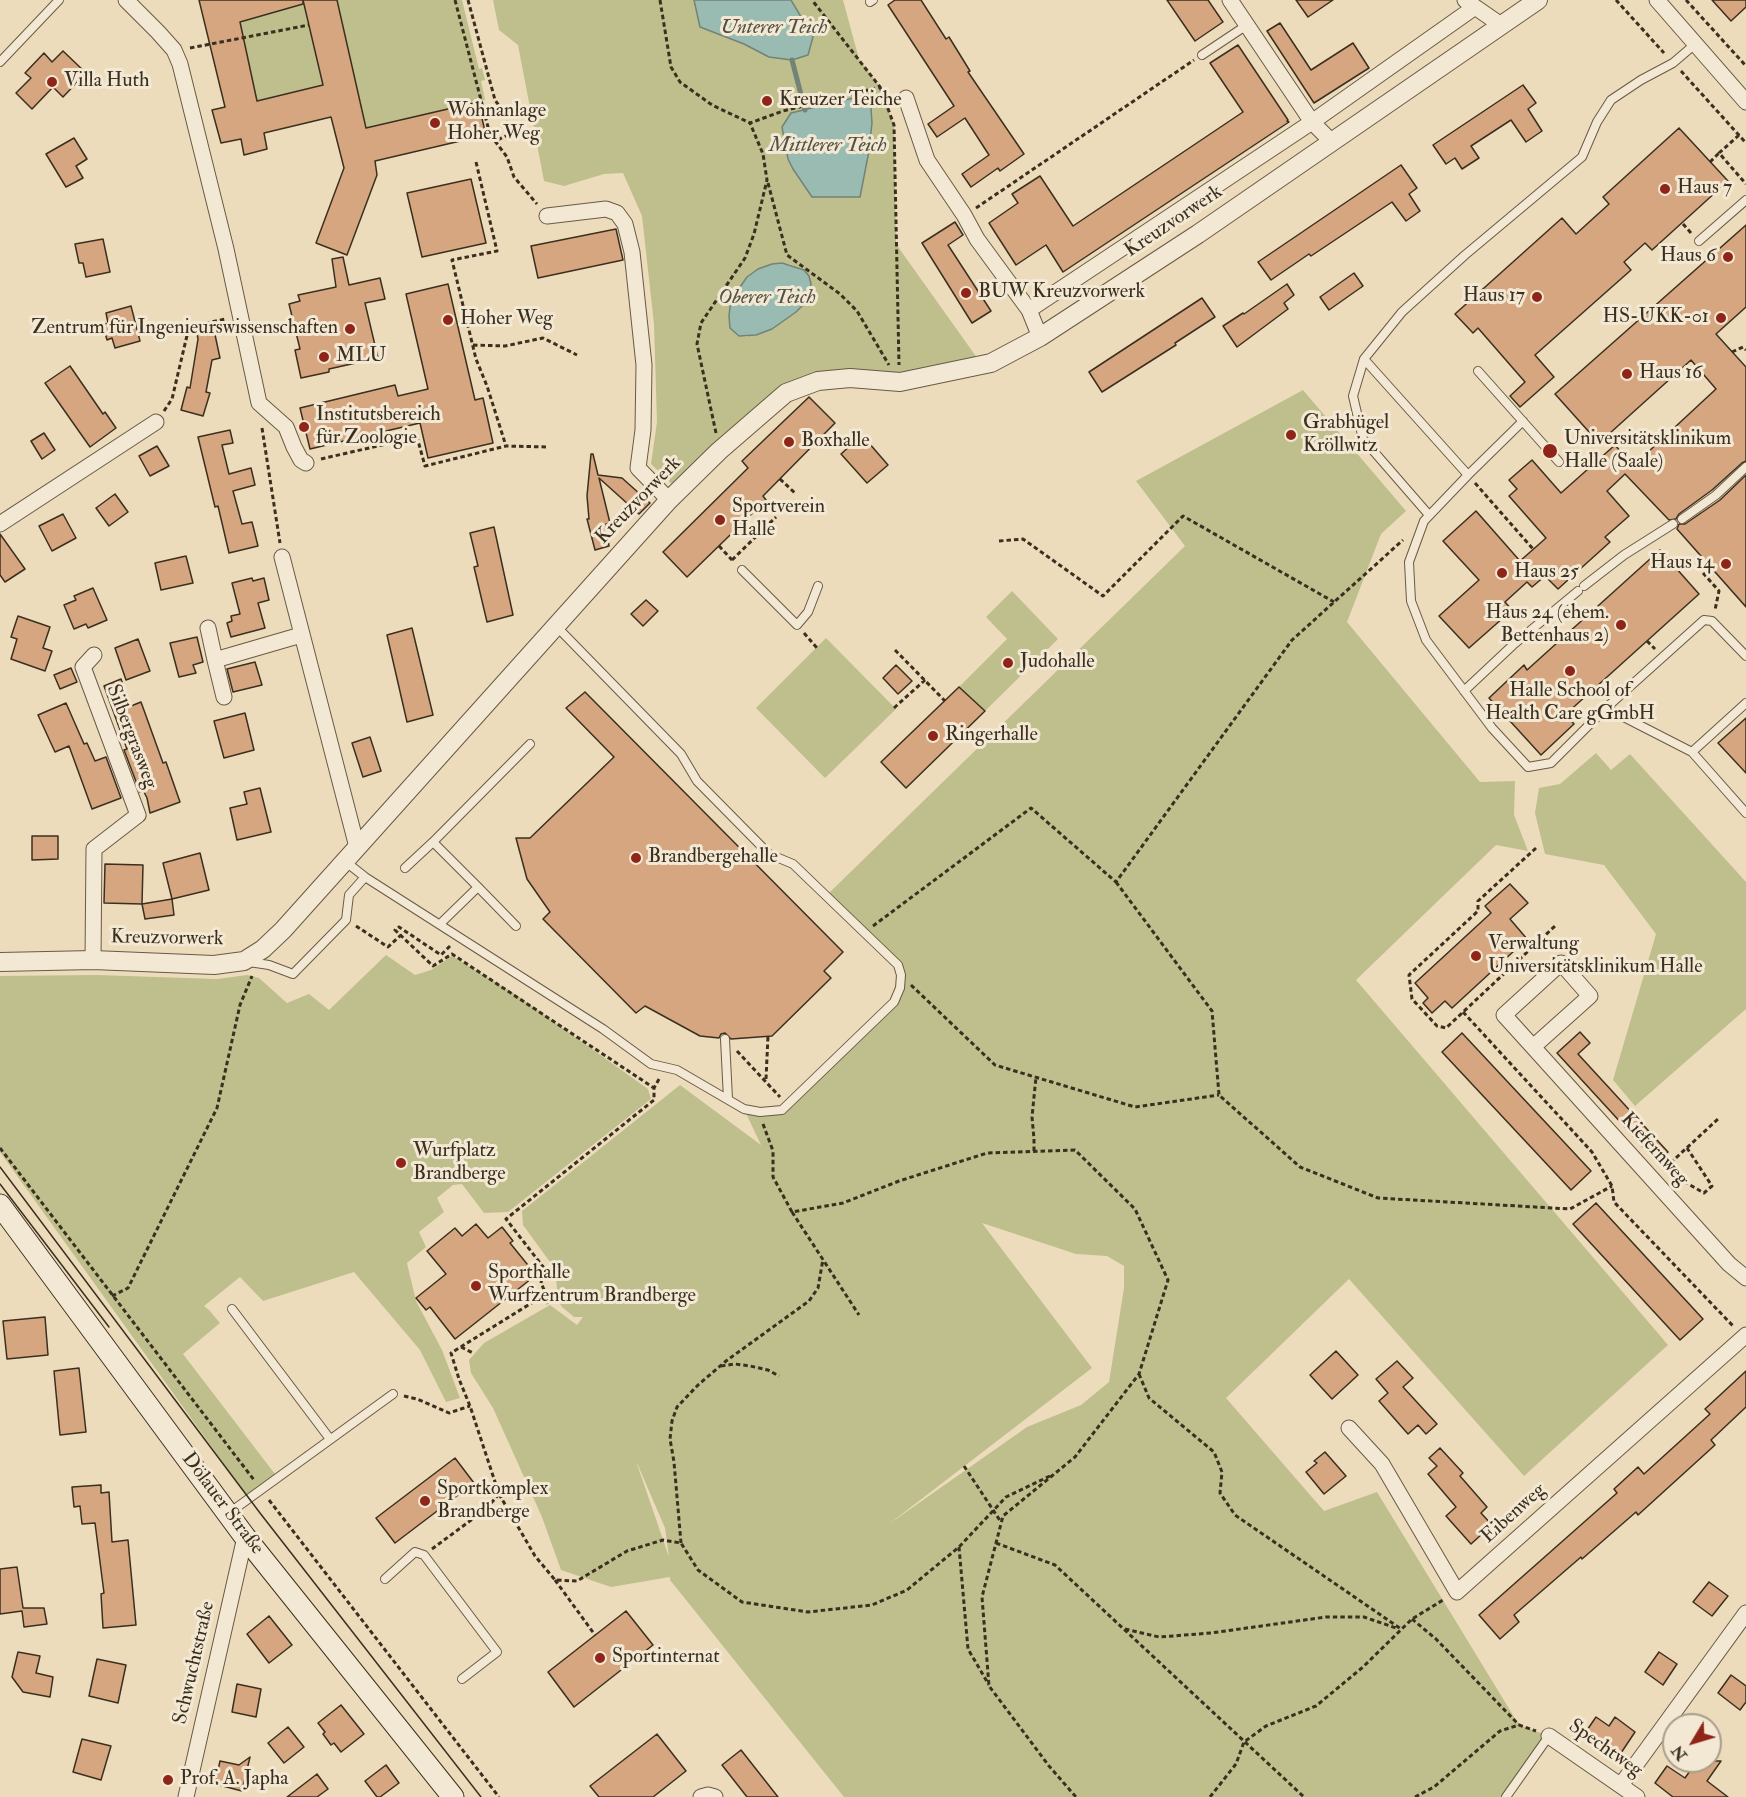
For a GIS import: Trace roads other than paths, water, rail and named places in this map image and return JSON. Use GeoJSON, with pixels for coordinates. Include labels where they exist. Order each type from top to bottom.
{"type":"FeatureCollection","features":[{"type":"Feature","properties":{"kind":"main road","name":"Dölauer Straße"},"geometry":{"type":"LineString","coordinates":[[0,1205],[245,1538],[453,1797]]}},
{"type":"Feature","properties":{"kind":"street"},"geometry":{"type":"LineString","coordinates":[[126,0],[174,50],[180,64],[226,249],[259,403],[286,427],[301,460],[306,463]]}},
{"type":"Feature","properties":{"kind":"street"},"geometry":{"type":"LineString","coordinates":[[1230,0],[1312,122],[1332,142]]}},
{"type":"Feature","properties":{"kind":"street","name":"Kreuzvorwerk"},"geometry":{"type":"LineString","coordinates":[[0,962],[93,960],[214,965],[244,961],[263,949],[283,930],[669,500],[719,451],[786,393],[818,381],[850,378],[892,381],[991,363],[1040,337],[1198,234],[1538,0]]}},
{"type":"Feature","properties":{"kind":"street"},"geometry":{"type":"LineString","coordinates":[[1657,0],[1746,102]]}},
{"type":"Feature","properties":{"kind":"street"},"geometry":{"type":"LineString","coordinates":[[1470,3],[1501,25]]}},
{"type":"Feature","properties":{"kind":"street","name":"Kreuzvorwerk"},"geometry":{"type":"LineString","coordinates":[[1029,310],[1312,122],[1470,3]]}},
{"type":"Feature","properties":{"kind":"street"},"geometry":{"type":"LineString","coordinates":[[906,98],[927,160],[964,215],[977,239],[1029,310],[1040,337]]}},
{"type":"Feature","properties":{"kind":"street"},"geometry":{"type":"LineString","coordinates":[[547,216],[606,209],[617,213],[625,224],[632,252],[644,364],[643,430],[638,468],[669,500]]}},
{"type":"Feature","properties":{"kind":"street"},"geometry":{"type":"LineString","coordinates":[[0,524],[156,422]]}},
{"type":"Feature","properties":{"kind":"street"},"geometry":{"type":"LineString","coordinates":[[282,557],[357,847]]}},
{"type":"Feature","properties":{"kind":"street"},"geometry":{"type":"LineString","coordinates":[[208,628],[224,697]]}},
{"type":"Feature","properties":{"kind":"street"},"geometry":{"type":"LineString","coordinates":[[215,660],[301,635]]}},
{"type":"Feature","properties":{"kind":"street","name":"Silbergrasweg"},"geometry":{"type":"LineString","coordinates":[[93,960],[94,849],[138,815],[82,667],[94,655]]}},
{"type":"Feature","properties":{"kind":"street","name":"Kiefernweg"},"geometry":{"type":"LineString","coordinates":[[1533,1047],[1590,996],[1561,963],[1504,1015],[1729,1264],[1746,1278]]}},
{"type":"Feature","properties":{"kind":"street","name":"Eibenweg"},"geometry":{"type":"LineString","coordinates":[[1349,1428],[1382,1464],[1457,1592],[1745,1336]]}},
{"type":"Feature","properties":{"kind":"street","name":"Schwuchtstraße"},"geometry":{"type":"LineString","coordinates":[[186,1797],[245,1538]]}},
{"type":"Feature","properties":{"kind":"street"},"geometry":{"type":"LineString","coordinates":[[1621,1785],[1746,1613]]}},
{"type":"Feature","properties":{"kind":"street","name":"Spechtweg"},"geometry":{"type":"LineString","coordinates":[[1549,1736],[1637,1797]]}},
{"type":"Feature","properties":{"kind":"street"},"geometry":{"type":"LineString","coordinates":[[701,1797],[708,1795],[715,1797]]}},
{"type":"Feature","properties":{"kind":"lane"},"geometry":{"type":"LineString","coordinates":[[0,62],[59,0]]}},
{"type":"Feature","properties":{"kind":"lane"},"geometry":{"type":"LineString","coordinates":[[1202,55],[1246,25]]}},
{"type":"Feature","properties":{"kind":"lane"},"geometry":{"type":"LineString","coordinates":[[1426,518],[1363,439],[1353,396],[1364,359],[1402,312],[1465,255],[1582,157],[1597,122],[1611,100],[1641,80],[1673,63],[1694,45]]}},
{"type":"Feature","properties":{"kind":"lane"},"geometry":{"type":"LineString","coordinates":[[1698,241],[1746,200]]}},
{"type":"Feature","properties":{"kind":"lane"},"geometry":{"type":"LineString","coordinates":[[1364,359],[1468,475]]}},
{"type":"Feature","properties":{"kind":"lane"},"geometry":{"type":"LineString","coordinates":[[1478,371],[1560,462]]}},
{"type":"Feature","properties":{"kind":"lane"},"geometry":{"type":"LineString","coordinates":[[1523,421],[1426,518],[1409,562],[1411,601],[1426,640],[1492,728],[1528,767],[1551,763],[1606,708],[1704,620],[1712,621],[1746,656]]}},
{"type":"Feature","properties":{"kind":"lane"},"geometry":{"type":"LineString","coordinates":[[1682,519],[1716,495],[1746,467]]}},
{"type":"Feature","properties":{"kind":"lane"},"geometry":{"type":"LineString","coordinates":[[1464,690],[1581,588],[1624,555],[1673,524]]}},
{"type":"Feature","properties":{"kind":"lane"},"geometry":{"type":"LineString","coordinates":[[742,570],[797,625],[808,612],[818,586]]}},
{"type":"Feature","properties":{"kind":"lane"},"geometry":{"type":"LineString","coordinates":[[344,861],[365,877],[603,1029],[651,1064],[678,1070],[744,1109],[760,1112],[782,1110],[894,1002],[900,988],[901,975],[898,964],[793,864],[769,854],[698,781],[681,754],[555,625]]}},
{"type":"Feature","properties":{"kind":"lane"},"geometry":{"type":"LineString","coordinates":[[1692,752],[1746,703]]}},
{"type":"Feature","properties":{"kind":"lane"},"geometry":{"type":"LineString","coordinates":[[1606,708],[1692,752],[1746,813]]}},
{"type":"Feature","properties":{"kind":"lane"},"geometry":{"type":"LineString","coordinates":[[405,868],[530,744]]}},
{"type":"Feature","properties":{"kind":"lane"},"geometry":{"type":"LineString","coordinates":[[433,842],[516,926]]}},
{"type":"Feature","properties":{"kind":"lane"},"geometry":{"type":"LineString","coordinates":[[244,961],[269,965],[293,974],[346,920],[349,895],[365,877]]}},
{"type":"Feature","properties":{"kind":"lane"},"geometry":{"type":"LineString","coordinates":[[440,924],[478,887]]}},
{"type":"Feature","properties":{"kind":"lane"},"geometry":{"type":"LineString","coordinates":[[725,1039],[728,1100]]}},
{"type":"Feature","properties":{"kind":"lane"},"geometry":{"type":"LineString","coordinates":[[232,1309],[330,1439]]}},
{"type":"Feature","properties":{"kind":"lane"},"geometry":{"type":"LineString","coordinates":[[228,1514],[393,1394]]}},
{"type":"Feature","properties":{"kind":"lane"},"geometry":{"type":"LineString","coordinates":[[385,1579],[415,1552],[424,1555],[497,1653],[462,1679]]}},
{"type":"Feature","properties":{"kind":"lane"},"geometry":{"type":"LineString","coordinates":[[1506,1797],[1549,1736]]}},
{"type":"Feature","properties":{"kind":"water","name":"Unterer Teich"},"geometry":{"type":"Polygon","coordinates":[[[694,0],[791,0],[813,37],[808,55],[792,60],[769,57],[744,44],[700,27],[694,0]]]}},
{"type":"Feature","properties":{"kind":"water","name":"Mittlerer Teich"},"geometry":{"type":"Polygon","coordinates":[[[870,94],[872,123],[860,197],[812,197],[788,159],[782,127],[791,113],[870,94]]]}},
{"type":"Feature","properties":{"kind":"water","name":"Oberer Teich"},"geometry":{"type":"Polygon","coordinates":[[[782,263],[804,270],[809,276],[811,284],[804,304],[772,329],[756,335],[739,336],[730,328],[729,316],[730,307],[740,287],[747,277],[758,269],[782,263]]]}},
{"type":"Feature","properties":{"kind":"waterway"},"geometry":{"type":"LineString","coordinates":[[792,60],[805,110]]}},
{"type":"Feature","properties":{"kind":"tram line"},"geometry":{"type":"LineString","coordinates":[[0,1167],[260,1513],[481,1797]]}},
{"type":"Feature","properties":{"kind":"tram line"},"geometry":{"type":"LineString","coordinates":[[0,1184],[109,1327]]}},
{"type":"Feature","properties":{"kind":"place","name":"Villa Huth"},"geometry":{"type":"Point","coordinates":[52,82]}},
{"type":"Feature","properties":{"kind":"place","name":"Kreuzer Teiche"},"geometry":{"type":"Point","coordinates":[767,101]}},
{"type":"Feature","properties":{"kind":"place","name":"Wohnanlage Hoher Weg"},"geometry":{"type":"Point","coordinates":[435,123]}},
{"type":"Feature","properties":{"kind":"place","name":"Haus 7"},"geometry":{"type":"Point","coordinates":[1665,189]}},
{"type":"Feature","properties":{"kind":"place","name":"Haus 6"},"geometry":{"type":"Point","coordinates":[1728,257]}},
{"type":"Feature","properties":{"kind":"place","name":"BUW Kreuzvorwerk"},"geometry":{"type":"Point","coordinates":[966,293]}},
{"type":"Feature","properties":{"kind":"place","name":"Haus 17"},"geometry":{"type":"Point","coordinates":[1537,297]}},
{"type":"Feature","properties":{"kind":"place","name":"HS-UKK-01"},"geometry":{"type":"Point","coordinates":[1721,318]}},
{"type":"Feature","properties":{"kind":"place","name":"Hoher Weg"},"geometry":{"type":"Point","coordinates":[448,320]}},
{"type":"Feature","properties":{"kind":"place","name":"Zentrum für Ingenieurswissenschaften"},"geometry":{"type":"Point","coordinates":[350,329]}},
{"type":"Feature","properties":{"kind":"place","name":"MLU"},"geometry":{"type":"Point","coordinates":[324,357]}},
{"type":"Feature","properties":{"kind":"place","name":"Haus 16"},"geometry":{"type":"Point","coordinates":[1627,374]}},
{"type":"Feature","properties":{"kind":"place","name":"Institutsbereich für Zoologie"},"geometry":{"type":"Point","coordinates":[304,427]}},
{"type":"Feature","properties":{"kind":"place","name":"Grabhügel Kröllwitz"},"geometry":{"type":"Point","coordinates":[1291,435]}},
{"type":"Feature","properties":{"kind":"place","name":"Boxhalle"},"geometry":{"type":"Point","coordinates":[789,442]}},
{"type":"Feature","properties":{"kind":"place","name":"Universitätsklinikum Halle (Saale)"},"geometry":{"type":"Point","coordinates":[1550,451]}},
{"type":"Feature","properties":{"kind":"place","name":"Sportverein Halle"},"geometry":{"type":"Point","coordinates":[720,520]}},
{"type":"Feature","properties":{"kind":"place","name":"Haus 14"},"geometry":{"type":"Point","coordinates":[1726,564]}},
{"type":"Feature","properties":{"kind":"place","name":"Haus 25"},"geometry":{"type":"Point","coordinates":[1502,573]}},
{"type":"Feature","properties":{"kind":"place","name":"Haus 24 (ehem. Bettenhaus 2)"},"geometry":{"type":"Point","coordinates":[1621,625]}},
{"type":"Feature","properties":{"kind":"place","name":"Judohalle"},"geometry":{"type":"Point","coordinates":[1008,663]}},
{"type":"Feature","properties":{"kind":"place","name":"Halle School of Health Care gGmbH"},"geometry":{"type":"Point","coordinates":[1570,671]}},
{"type":"Feature","properties":{"kind":"place","name":"Ringerhalle"},"geometry":{"type":"Point","coordinates":[933,736]}},
{"type":"Feature","properties":{"kind":"place","name":"Brandbergehalle"},"geometry":{"type":"Point","coordinates":[636,858]}},
{"type":"Feature","properties":{"kind":"place","name":"Verwaltung Universitätsklinikum Halle"},"geometry":{"type":"Point","coordinates":[1476,956]}},
{"type":"Feature","properties":{"kind":"place","name":"Wurfplatz Brandberge"},"geometry":{"type":"Point","coordinates":[401,1163]}},
{"type":"Feature","properties":{"kind":"place","name":"Sporthalle Wurfzentrum Brandberge"},"geometry":{"type":"Point","coordinates":[476,1286]}},
{"type":"Feature","properties":{"kind":"place","name":"Sportkomplex Brandberge"},"geometry":{"type":"Point","coordinates":[425,1501]}},
{"type":"Feature","properties":{"kind":"place","name":"Sportinternat"},"geometry":{"type":"Point","coordinates":[600,1658]}},
{"type":"Feature","properties":{"kind":"place","name":"Prof. A. Japha"},"geometry":{"type":"Point","coordinates":[168,1780]}}]}
